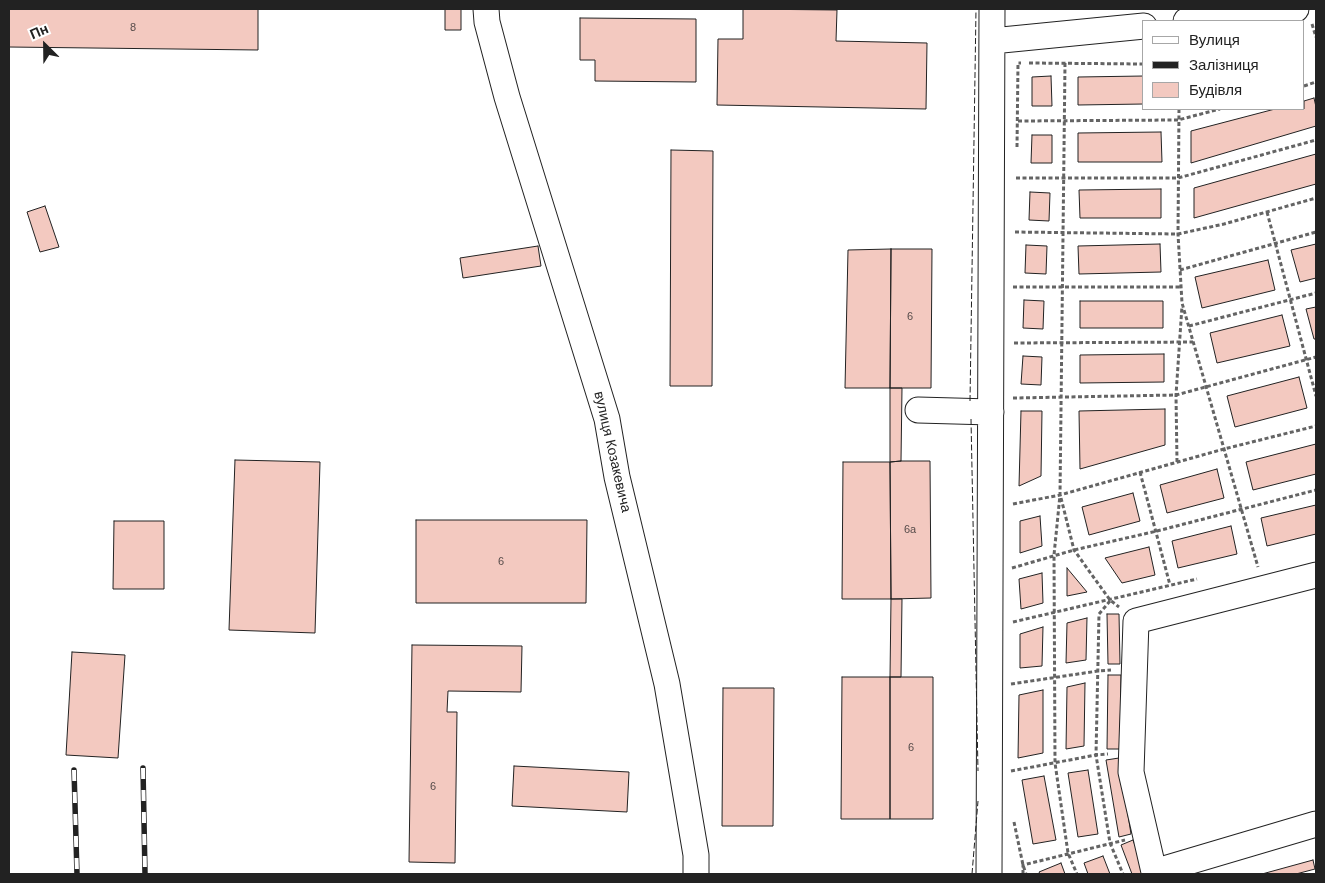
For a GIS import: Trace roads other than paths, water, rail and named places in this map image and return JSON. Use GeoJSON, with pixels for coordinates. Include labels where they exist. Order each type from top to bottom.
{"type":"FeatureCollection","features":[{"type":"Feature","properties":{"kind":"street","name":"вулиця Козакевича"},"geometry":{"type":"LineString","coordinates":[[486,9],[487,22],[507,97],[607,419],[617,477],[667,684],[696,855],[696,874]]}},
{"type":"Feature","properties":{"kind":"street"},"geometry":{"type":"LineString","coordinates":[[989,874],[1000,405],[992,9]]}},
{"type":"Feature","properties":{"kind":"street"},"geometry":{"type":"LineString","coordinates":[[1195,20],[1296,9]]}},
{"type":"Feature","properties":{"kind":"street"},"geometry":{"type":"LineString","coordinates":[[992,42],[1142,26]]}},
{"type":"Feature","properties":{"kind":"street"},"geometry":{"type":"LineString","coordinates":[[918,410],[1000,405]]}},
{"type":"Feature","properties":{"kind":"street"},"geometry":{"type":"LineString","coordinates":[[1316,575],[1261,577],[1176,610],[1136,621],[1131,772],[1154,872],[1316,824]]}},
{"type":"Feature","properties":{"kind":"railway"},"geometry":{"type":"LineString","coordinates":[[143,768],[145,874]]}},
{"type":"Feature","properties":{"kind":"railway"},"geometry":{"type":"LineString","coordinates":[[74,770],[77,874]]}}]}
